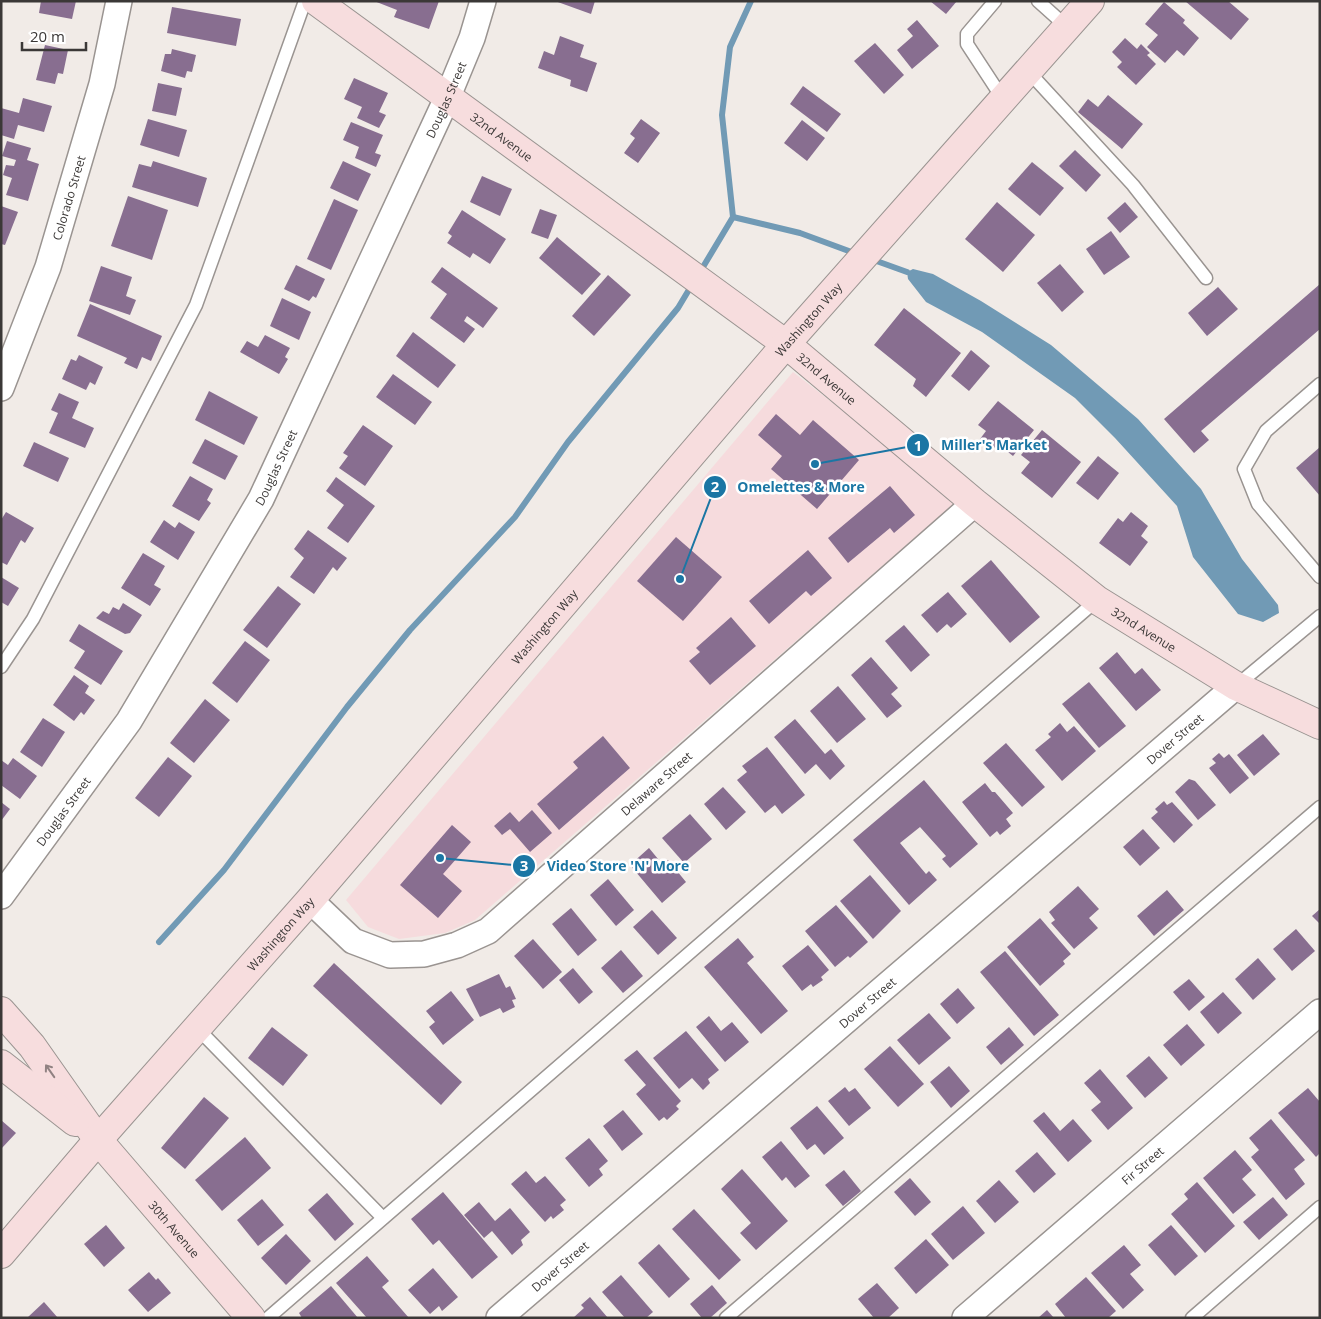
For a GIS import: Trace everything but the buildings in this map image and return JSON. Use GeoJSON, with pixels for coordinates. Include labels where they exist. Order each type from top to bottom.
{"type":"FeatureCollection","features":[{"type":"Feature","properties":{"kind":"street","name":"Colorado Street"},"geometry":{"type":"LineString","coordinates":[[1,388],[48,267],[102,84],[120,1]]}},
{"type":"Feature","properties":{"kind":"street","name":"32nd Avenue"},"geometry":{"type":"LineString","coordinates":[[316,1],[786,344],[975,503],[1097,600],[1236,686],[1320,725]]}},
{"type":"Feature","properties":{"kind":"street","name":"Douglas Street"},"geometry":{"type":"LineString","coordinates":[[1,896],[129,721],[261,498],[448,96],[472,38],[483,1]]}},
{"type":"Feature","properties":{"kind":"street","name":"Washington Way"},"geometry":{"type":"LineString","coordinates":[[1,1254],[98,1140],[310,900],[786,344],[1090,1]]}},
{"type":"Feature","properties":{"kind":"street","name":"Delaware Street"},"geometry":{"type":"LineString","coordinates":[[310,900],[353,940],[390,955],[424,954],[457,945],[488,931],[975,503]]}},
{"type":"Feature","properties":{"kind":"street","name":"Dover Street"},"geometry":{"type":"LineString","coordinates":[[499,1318],[1236,686]]}},
{"type":"Feature","properties":{"kind":"street","name":"30th Avenue"},"geometry":{"type":"LineString","coordinates":[[1,1011],[32,1046],[98,1140],[251,1318]]}},
{"type":"Feature","properties":{"kind":"street","name":"Fir Street"},"geometry":{"type":"LineString","coordinates":[[965,1318],[1320,1012]]}},
{"type":"Feature","properties":{"kind":"street","name":"30th Avenue"},"geometry":{"type":"LineString","coordinates":[[1,1064],[98,1140]]}},
{"type":"Feature","properties":{"kind":"lane"},"geometry":{"type":"LineString","coordinates":[[1,667],[33,619],[196,305],[304,1]]}},
{"type":"Feature","properties":{"kind":"lane"},"geometry":{"type":"LineString","coordinates":[[995,1],[967,34],[967,44],[1003,99]]}},
{"type":"Feature","properties":{"kind":"lane"},"geometry":{"type":"LineString","coordinates":[[1038,1],[1067,27]]}},
{"type":"Feature","properties":{"kind":"lane"},"geometry":{"type":"LineString","coordinates":[[1028,71],[1133,185],[1206,278]]}},
{"type":"Feature","properties":{"kind":"lane"},"geometry":{"type":"LineString","coordinates":[[1320,384],[1266,431],[1244,469],[1258,504],[1320,576]]}},
{"type":"Feature","properties":{"kind":"lane"},"geometry":{"type":"LineString","coordinates":[[268,1318],[1097,600]]}},
{"type":"Feature","properties":{"kind":"lane"},"geometry":{"type":"LineString","coordinates":[[1236,686],[1320,616]]}},
{"type":"Feature","properties":{"kind":"lane"},"geometry":{"type":"LineString","coordinates":[[726,1318],[1320,807]]}},
{"type":"Feature","properties":{"kind":"lane"},"geometry":{"type":"LineString","coordinates":[[197,1028],[383,1218]]}},
{"type":"Feature","properties":{"kind":"lane"},"geometry":{"type":"LineString","coordinates":[[1192,1318],[1320,1207]]}},
{"type":"Feature","properties":{"kind":"shaded area"},"geometry":{"type":"Polygon","coordinates":[[[793,372],[958,500],[475,920],[445,933],[399,939],[368,927],[346,900],[793,372]]]}},
{"type":"Feature","properties":{"kind":"water"},"geometry":{"type":"Polygon","coordinates":[[[913,269],[933,274],[981,301],[1051,345],[1138,419],[1201,489],[1242,559],[1278,605],[1279,613],[1263,622],[1238,614],[1193,557],[1177,506],[1115,438],[1075,398],[982,332],[926,302],[908,279],[907,272],[913,269]]]}},
{"type":"Feature","properties":{"kind":"waterway"},"geometry":{"type":"LineString","coordinates":[[700,272],[733,217],[722,115],[730,47],[751,1]]}},
{"type":"Feature","properties":{"kind":"waterway"},"geometry":{"type":"LineString","coordinates":[[733,217],[800,233],[857,254]]}},
{"type":"Feature","properties":{"kind":"waterway"},"geometry":{"type":"LineString","coordinates":[[871,259],[907,272]]}},
{"type":"Feature","properties":{"kind":"waterway"},"geometry":{"type":"LineString","coordinates":[[159,942],[224,870],[347,707],[410,630],[515,517],[568,442],[678,308],[693,283]]}},
{"type":"Feature","properties":{"kind":"place","name":"Miller's Market"},"geometry":{"type":"Point","coordinates":[815,464]}},
{"type":"Feature","properties":{"kind":"place","name":"Omelettes & More"},"geometry":{"type":"Point","coordinates":[680,579]}},
{"type":"Feature","properties":{"kind":"place","name":"Video Store 'N' More"},"geometry":{"type":"Point","coordinates":[440,858]}}]}
